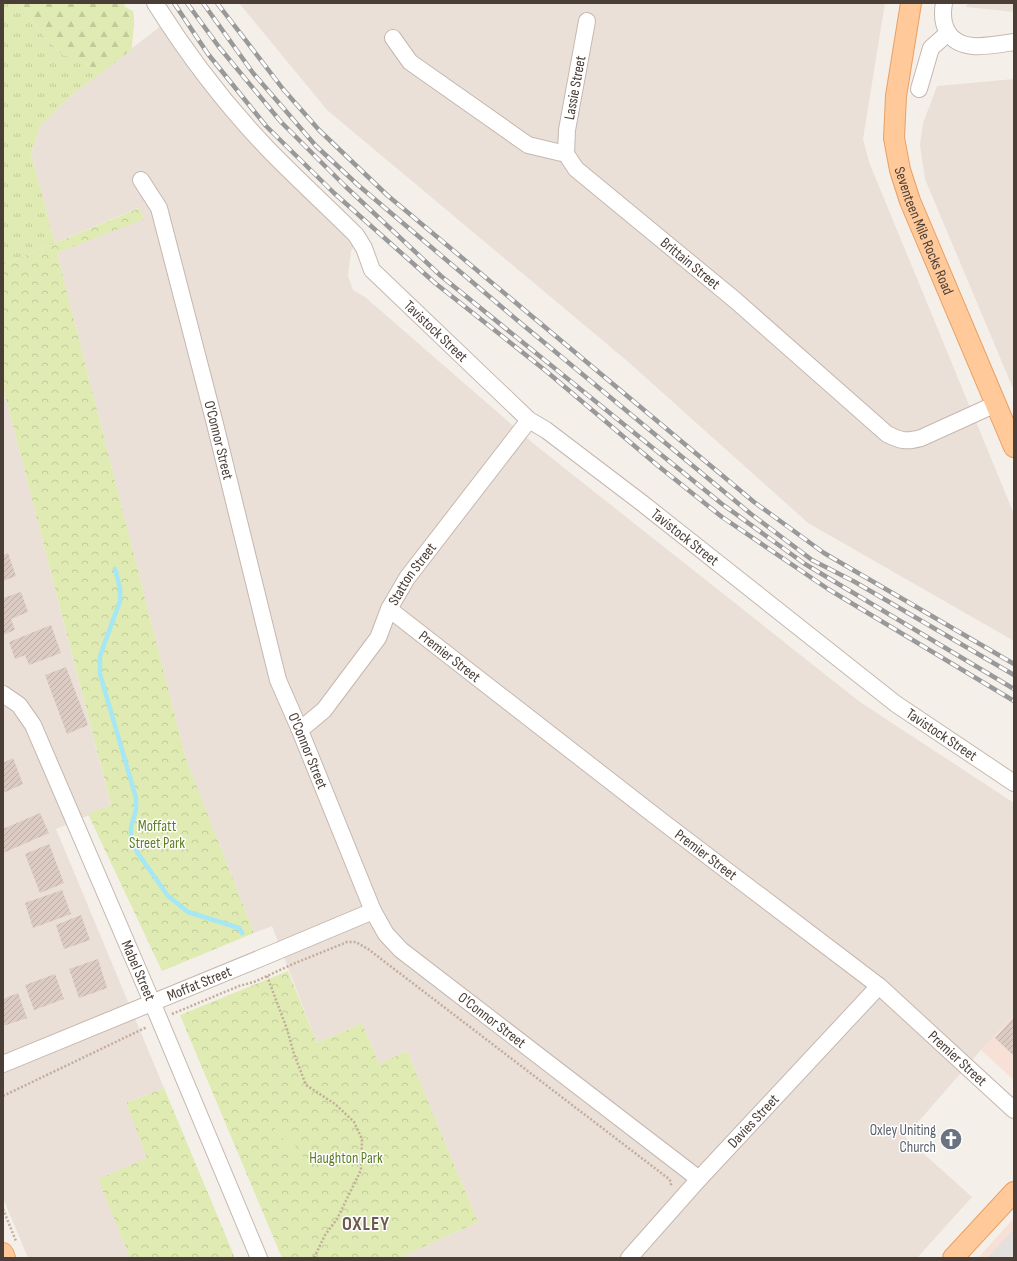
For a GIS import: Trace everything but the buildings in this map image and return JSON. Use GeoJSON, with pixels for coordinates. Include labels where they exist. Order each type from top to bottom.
{"type":"FeatureCollection","features":[{"type":"Feature","properties":{"kind":"main road","name":"Seventeen Mile Rocks Road"},"geometry":{"type":"LineString","coordinates":[[910,3],[896,96],[894,138],[900,170],[910,201],[1014,445]]}},
{"type":"Feature","properties":{"kind":"main road"},"geometry":{"type":"LineString","coordinates":[[953,1258],[1013,1196]]}},
{"type":"Feature","properties":{"kind":"street","name":"Tavistock Street"},"geometry":{"type":"LineString","coordinates":[[155,3],[170,27],[218,92],[267,147],[356,235],[364,248],[372,270],[529,420],[546,430],[642,503],[896,704],[1014,783]]}},
{"type":"Feature","properties":{"kind":"street"},"geometry":{"type":"LineString","coordinates":[[944,3],[943,21],[948,33],[958,42],[972,46],[1014,42]]}},
{"type":"Feature","properties":{"kind":"street","name":"Lassie Street"},"geometry":{"type":"LineString","coordinates":[[566,154],[567,130],[587,21]]}},
{"type":"Feature","properties":{"kind":"street"},"geometry":{"type":"LineString","coordinates":[[918,89],[931,48],[948,33]]}},
{"type":"Feature","properties":{"kind":"street"},"geometry":{"type":"LineString","coordinates":[[393,38],[410,62],[528,145],[566,154]]}},
{"type":"Feature","properties":{"kind":"street","name":"Brittain Street"},"geometry":{"type":"LineString","coordinates":[[566,154],[576,170],[735,300],[886,434],[900,440],[910,441],[921,438],[996,404]]}},
{"type":"Feature","properties":{"kind":"street","name":"O'Connor Street"},"geometry":{"type":"LineString","coordinates":[[140,180],[159,208],[215,424],[278,680],[373,911],[386,934],[401,950],[699,1179]]}},
{"type":"Feature","properties":{"kind":"street","name":"Statton Street"},"geometry":{"type":"LineString","coordinates":[[299,728],[306,725],[324,710],[378,638],[389,609],[407,578],[529,420]]}},
{"type":"Feature","properties":{"kind":"street","name":"Premier Street"},"geometry":{"type":"LineString","coordinates":[[389,609],[663,822],[879,986],[1014,1110]]}},
{"type":"Feature","properties":{"kind":"street","name":"Mabel Street"},"geometry":{"type":"LineString","coordinates":[[3,694],[19,705],[33,725],[152,1002],[259,1258]]}},
{"type":"Feature","properties":{"kind":"street","name":"Moffat Street"},"geometry":{"type":"LineString","coordinates":[[3,1064],[373,911]]}},
{"type":"Feature","properties":{"kind":"street","name":"Davies Street"},"geometry":{"type":"LineString","coordinates":[[629,1258],[699,1179],[879,986]]}},
{"type":"Feature","properties":{"kind":"path"},"geometry":{"type":"LineString","coordinates":[[3,1096],[176,1012],[268,976],[347,942],[356,942],[368,949],[669,1179],[671,1185],[669,1191],[680,1201]]}},
{"type":"Feature","properties":{"kind":"path"},"geometry":{"type":"LineString","coordinates":[[261,958],[306,1085],[336,1104],[354,1122],[362,1139],[362,1170],[337,1219],[325,1235],[314,1258]]}},
{"type":"Feature","properties":{"kind":"path"},"geometry":{"type":"LineString","coordinates":[[3,1209],[8,1252]]}},
{"type":"Feature","properties":{"kind":"shaded area"},"geometry":{"type":"Polygon","coordinates":[[[239,3],[885,3],[863,139],[869,162],[1014,514],[1014,641],[808,523],[626,360],[327,110],[239,3]]]}},
{"type":"Feature","properties":{"kind":"shaded area"},"geometry":{"type":"Polygon","coordinates":[[[968,3],[1014,3],[1014,12],[966,7],[968,3]]]}},
{"type":"Feature","properties":{"kind":"shaded area"},"geometry":{"type":"Polygon","coordinates":[[[162,25],[356,243],[351,251],[348,276],[353,290],[365,297],[534,444],[860,702],[1014,803],[1014,1015],[981,1050],[905,1137],[972,1197],[917,1258],[399,1258],[478,1222],[407,1051],[379,1064],[362,1023],[317,1043],[272,926],[254,933],[186,759],[57,253],[144,218],[138,208],[55,243],[31,154],[40,126],[74,93],[162,25]]]}},
{"type":"Feature","properties":{"kind":"shaded area"},"geometry":{"type":"Polygon","coordinates":[[[1014,79],[1014,391],[925,179],[920,145],[923,123],[937,86],[1014,79]]]}},
{"type":"Feature","properties":{"kind":"shaded area"},"geometry":{"type":"Polygon","coordinates":[[[3,387],[111,806],[56,829],[164,1088],[126,1103],[148,1158],[99,1179],[130,1258],[28,1258],[3,1198],[3,387]]]}},
{"type":"Feature","properties":{"kind":"shaded area"},"geometry":{"type":"Polygon","coordinates":[[[1014,1015],[1014,1080],[981,1050],[1014,1015]]]}},
{"type":"Feature","properties":{"kind":"shaded area"},"geometry":{"type":"Polygon","coordinates":[[[1014,1218],[1014,1258],[978,1258],[1014,1218]]]}},
{"type":"Feature","properties":{"kind":"shaded area"},"geometry":{"type":"Polygon","coordinates":[[[1014,1229],[1014,1258],[987,1258],[1014,1229]]]}},
{"type":"Feature","properties":{"kind":"green space"},"geometry":{"type":"Polygon","coordinates":[[[3,3],[20,3],[41,33],[63,55],[78,58],[94,69],[97,76],[74,93],[40,126],[31,154],[55,243],[3,265],[3,3]]]}},
{"type":"Feature","properties":{"kind":"green space"},"geometry":{"type":"Polygon","coordinates":[[[20,3],[124,3],[125,7],[133,11],[134,16],[132,49],[97,76],[94,69],[78,58],[63,55],[41,33],[20,3]]]}},
{"type":"Feature","properties":{"kind":"green space","name":"Moffatt Street Park"},"geometry":{"type":"Polygon","coordinates":[[[139,208],[144,219],[57,253],[186,759],[254,933],[162,971],[88,814],[111,805],[3,387],[3,265],[139,208]]]}},
{"type":"Feature","properties":{"kind":"green space","name":"Haughton Park"},"geometry":{"type":"Polygon","coordinates":[[[288,971],[317,1043],[362,1023],[379,1064],[407,1051],[478,1222],[399,1258],[282,1258],[180,1015],[288,971]]]}},
{"type":"Feature","properties":{"kind":"green space"},"geometry":{"type":"Polygon","coordinates":[[[164,1088],[235,1258],[130,1258],[98,1179],[147,1158],[126,1103],[164,1088]]]}},
{"type":"Feature","properties":{"kind":"green space"},"geometry":{"type":"Polygon","coordinates":[[[277,1121],[309,1165],[304,1168],[272,1124],[277,1121]]]}},
{"type":"Feature","properties":{"kind":"waterway"},"geometry":{"type":"LineString","coordinates":[[115,569],[120,588],[120,601],[100,656],[100,674],[136,798],[136,810],[131,827],[131,839],[137,852],[168,896],[188,912],[239,928],[242,933]]}},
{"type":"Feature","properties":{"kind":"railway"},"geometry":{"type":"LineString","coordinates":[[174,3],[208,54],[266,126],[334,193],[435,283],[546,371],[657,465],[722,517],[828,589],[1014,701]]}},
{"type":"Feature","properties":{"kind":"railway"},"geometry":{"type":"LineString","coordinates":[[187,3],[219,47],[281,122],[345,186],[441,276],[722,504],[805,564],[1014,689]]}},
{"type":"Feature","properties":{"kind":"railway"},"geometry":{"type":"LineString","coordinates":[[203,3],[253,73],[316,146],[358,185],[517,320],[751,514],[812,560],[855,582],[1014,675]]}},
{"type":"Feature","properties":{"kind":"railway"},"geometry":{"type":"LineString","coordinates":[[217,3],[283,89],[319,130],[387,195],[754,502],[824,553],[1014,664]]}},
{"type":"Feature","properties":{"kind":"place","name":"Oxley Uniting Church"},"geometry":{"type":"Point","coordinates":[951,1139]}},
{"type":"Feature","properties":{"kind":"district","name":"OXLEY"},"geometry":{"type":"Point","coordinates":[366,1224]}}]}
